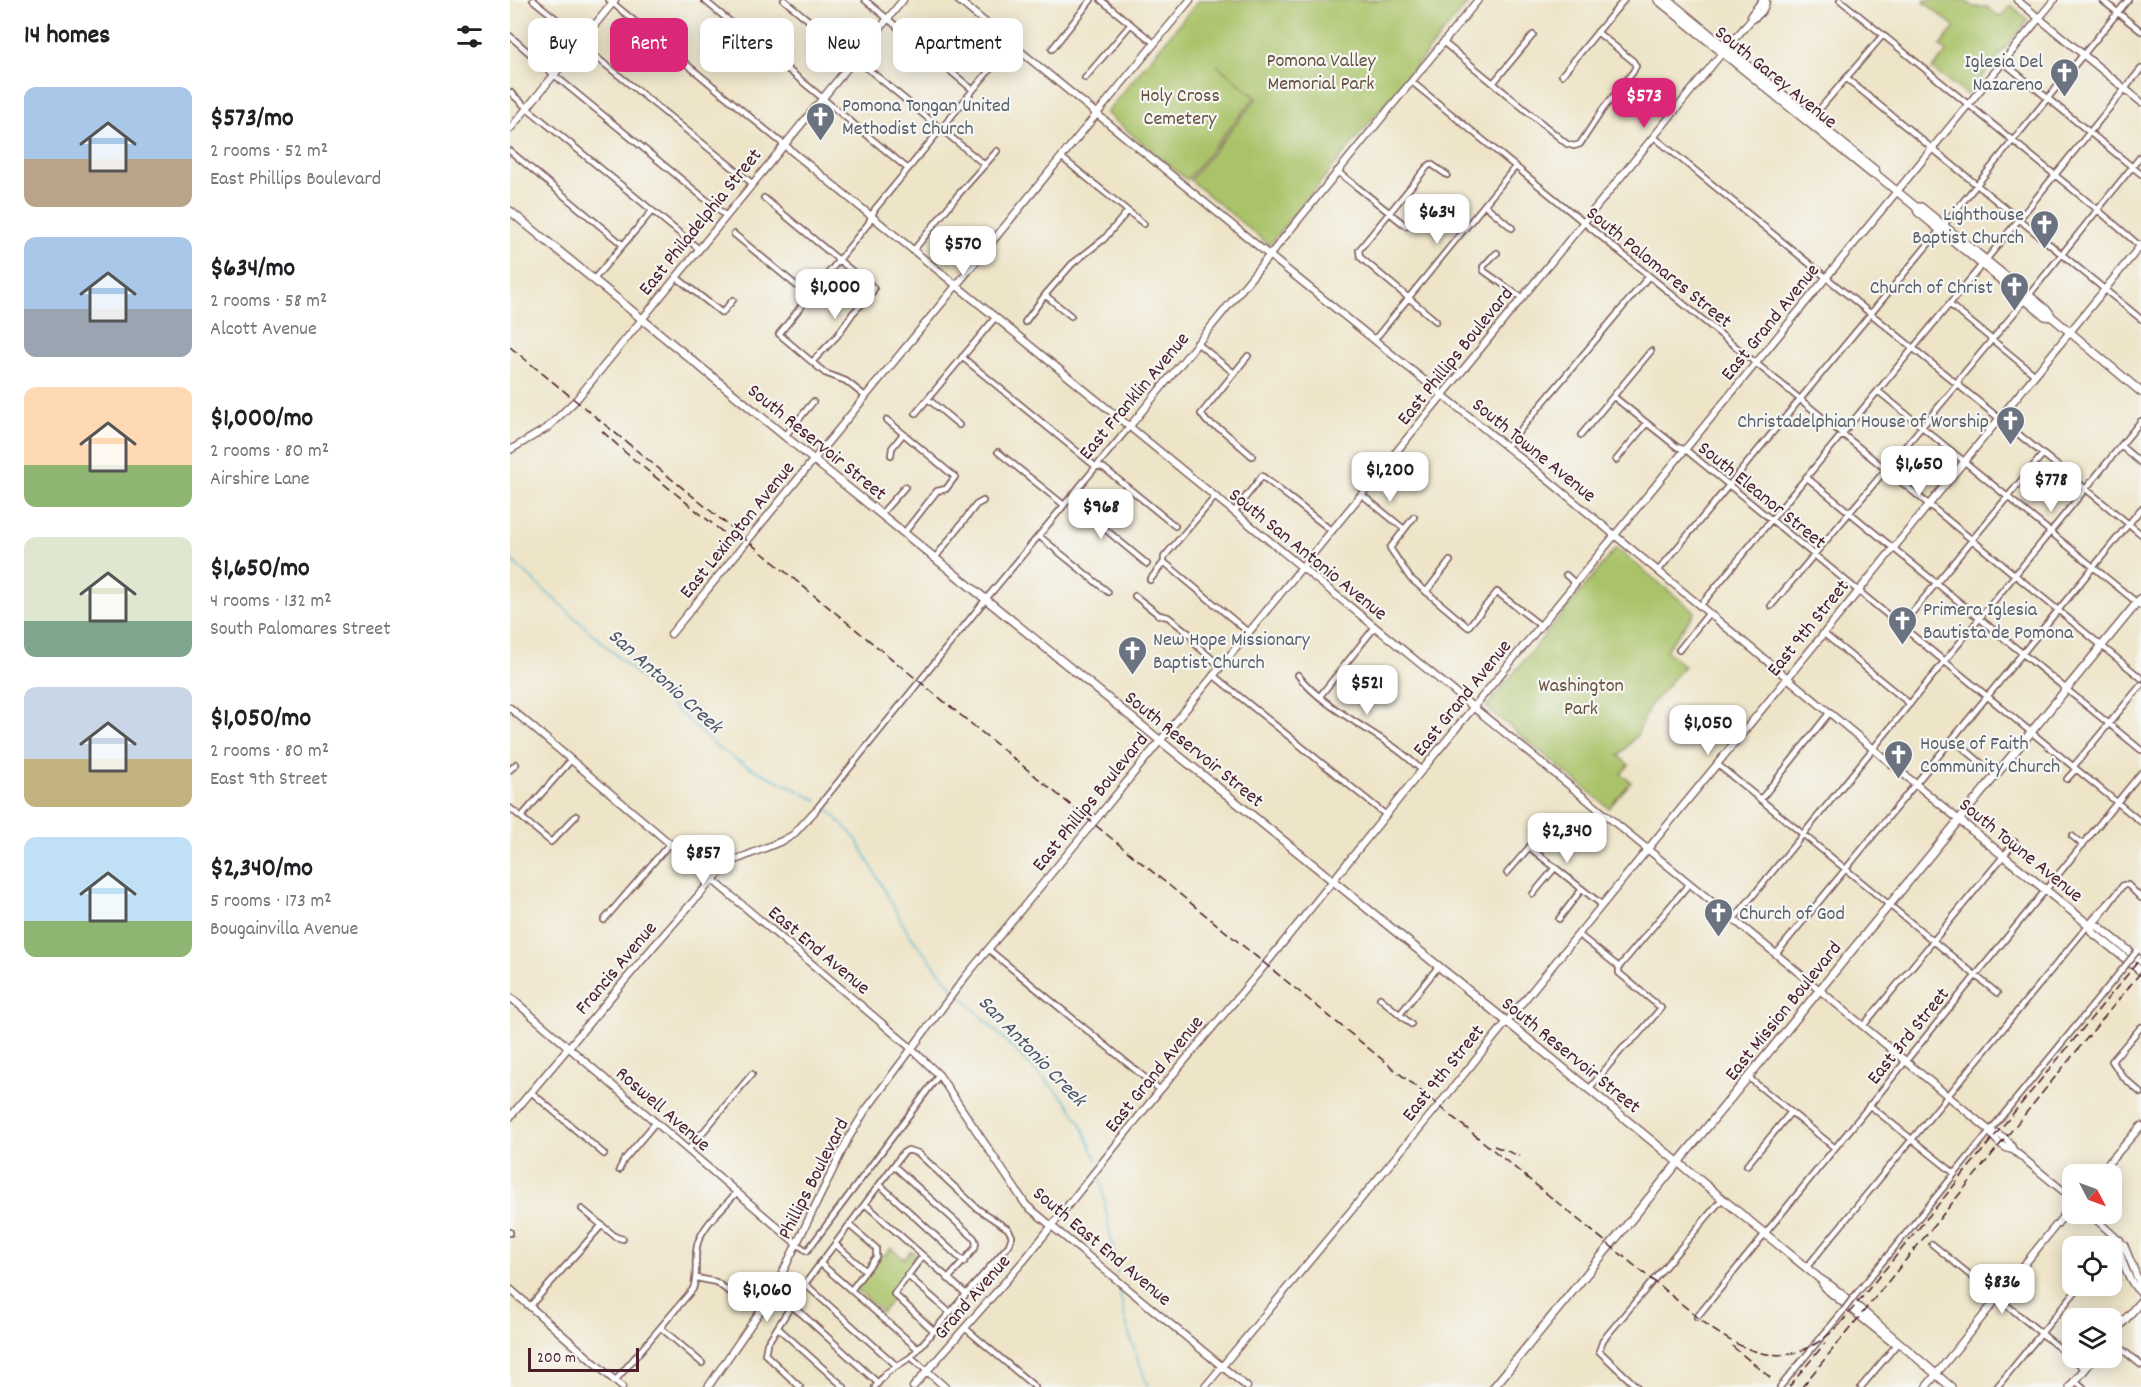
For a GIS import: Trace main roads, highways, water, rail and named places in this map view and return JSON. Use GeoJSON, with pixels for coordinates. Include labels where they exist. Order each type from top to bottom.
{"type":"FeatureCollection","features":[{"type":"Feature","properties":{"kind":"main road","name":"South Garey Avenue"},"geometry":{"type":"LineString","coordinates":[[1658,0],[1763,77],[1875,170],[1877,175]]}},
{"type":"Feature","properties":{"kind":"main road","name":"South Garey Avenue"},"geometry":{"type":"LineString","coordinates":[[1668,0],[1725,50],[1749,75],[1872,174],[1877,175],[1916,207],[1921,207],[1942,228],[2027,297],[2045,316],[2052,317],[2141,392]]}},
{"type":"Feature","properties":{"kind":"main road"},"geometry":{"type":"LineString","coordinates":[[1749,75],[1753,74],[1759,79],[1763,77]]}},
{"type":"Feature","properties":{"kind":"main road","name":"South Reservoir Street"},"geometry":{"type":"LineString","coordinates":[[510,211],[1506,1021],[1806,1268],[1832,1286],[1898,1343]]}},
{"type":"Feature","properties":{"kind":"main road","name":"East Mission Boulevard"},"geometry":{"type":"LineString","coordinates":[[1494,1387],[1820,991],[1888,904],[2065,689],[2140,602]]}},
{"type":"Feature","properties":{"kind":"main road","name":"South Towne Avenue"},"geometry":{"type":"LineString","coordinates":[[1959,819],[2089,925]]}},
{"type":"Feature","properties":{"kind":"main road"},"geometry":{"type":"LineString","coordinates":[[2141,962],[2098,926],[2089,925],[2092,932],[2141,971]]}},
{"type":"Feature","properties":{"kind":"main road"},"geometry":{"type":"LineString","coordinates":[[1820,1279],[1828,1290],[1951,1387]]}},
{"type":"Feature","properties":{"kind":"main road"},"geometry":{"type":"LineString","coordinates":[[2122,1323],[2141,1301]]}},
{"type":"Feature","properties":{"kind":"main road"},"geometry":{"type":"LineString","coordinates":[[2073,1384],[2086,1368]]}},
{"type":"Feature","properties":{"kind":"waterway","name":"San Antonio Creek"},"geometry":{"type":"LineString","coordinates":[[510,559],[716,746],[740,762],[817,801]]}},
{"type":"Feature","properties":{"kind":"waterway","name":"San Antonio Creek"},"geometry":{"type":"LineString","coordinates":[[825,806],[857,840],[908,933],[953,988]]}},
{"type":"Feature","properties":{"kind":"waterway","name":"San Antonio Creek"},"geometry":{"type":"LineString","coordinates":[[960,995],[1067,1102],[1080,1122],[1097,1160]]}},
{"type":"Feature","properties":{"kind":"waterway","name":"San Antonio Creek"},"geometry":{"type":"LineString","coordinates":[[1100,1176],[1117,1273]]}},
{"type":"Feature","properties":{"kind":"waterway","name":"San Antonio Creek"},"geometry":{"type":"LineString","coordinates":[[1119,1289],[1129,1334],[1148,1387]]}},
{"type":"Feature","properties":{"kind":"railway"},"geometry":{"type":"LineString","coordinates":[[510,347],[1711,1328],[1747,1348],[1781,1355],[1797,1352],[1813,1345],[1845,1319]]}},
{"type":"Feature","properties":{"kind":"railway"},"geometry":{"type":"LineString","coordinates":[[602,431],[731,539]]}},
{"type":"Feature","properties":{"kind":"railway"},"geometry":{"type":"LineString","coordinates":[[1840,1324],[2141,958]]}},
{"type":"Feature","properties":{"kind":"railway"},"geometry":{"type":"LineString","coordinates":[[1802,1387],[2141,972]]}},
{"type":"Feature","properties":{"kind":"railway"},"geometry":{"type":"LineString","coordinates":[[1494,1146],[1520,1156]]}},
{"type":"Feature","properties":{"kind":"railway"},"geometry":{"type":"LineString","coordinates":[[1789,1387],[1825,1343]]}},
{"type":"Feature","properties":{"kind":"railway"},"geometry":{"type":"LineString","coordinates":[[1732,1346],[1772,1379]]}},
{"type":"Feature","properties":{"kind":"place","name":"Iglesia Del Nazareno"},"geometry":{"type":"Point","coordinates":[2064,98]}},
{"type":"Feature","properties":{"kind":"place","name":"Pomona Tongan United Methodist Church"},"geometry":{"type":"Point","coordinates":[821,142]}},
{"type":"Feature","properties":{"kind":"place","name":"Lighthouse Baptist Church"},"geometry":{"type":"Point","coordinates":[2045,250]}},
{"type":"Feature","properties":{"kind":"place","name":"Church of Christ"},"geometry":{"type":"Point","coordinates":[2014,312]}},
{"type":"Feature","properties":{"kind":"place","name":"Christadelphian House of Worship"},"geometry":{"type":"Point","coordinates":[2010,446]}},
{"type":"Feature","properties":{"kind":"place","name":"Primera Iglesia Bautista de Pomona"},"geometry":{"type":"Point","coordinates":[1902,646]}},
{"type":"Feature","properties":{"kind":"place","name":"New Hope Missionary Baptist Church"},"geometry":{"type":"Point","coordinates":[1132,676]}},
{"type":"Feature","properties":{"kind":"place","name":"House of Faith Community Church"},"geometry":{"type":"Point","coordinates":[1899,780]}},
{"type":"Feature","properties":{"kind":"place","name":"Church of God"},"geometry":{"type":"Point","coordinates":[1718,938]}},
{"type":"Feature","properties":{"kind":"park label","name":"Pomona Valley Memorial Park"},"geometry":{"type":"Point","coordinates":[1321,70]}},
{"type":"Feature","properties":{"kind":"park label","name":"Holy Cross Cemetery"},"geometry":{"type":"Point","coordinates":[1180,106]}},
{"type":"Feature","properties":{"kind":"park label","name":"Washington Park"},"geometry":{"type":"Point","coordinates":[1581,696]}}]}
